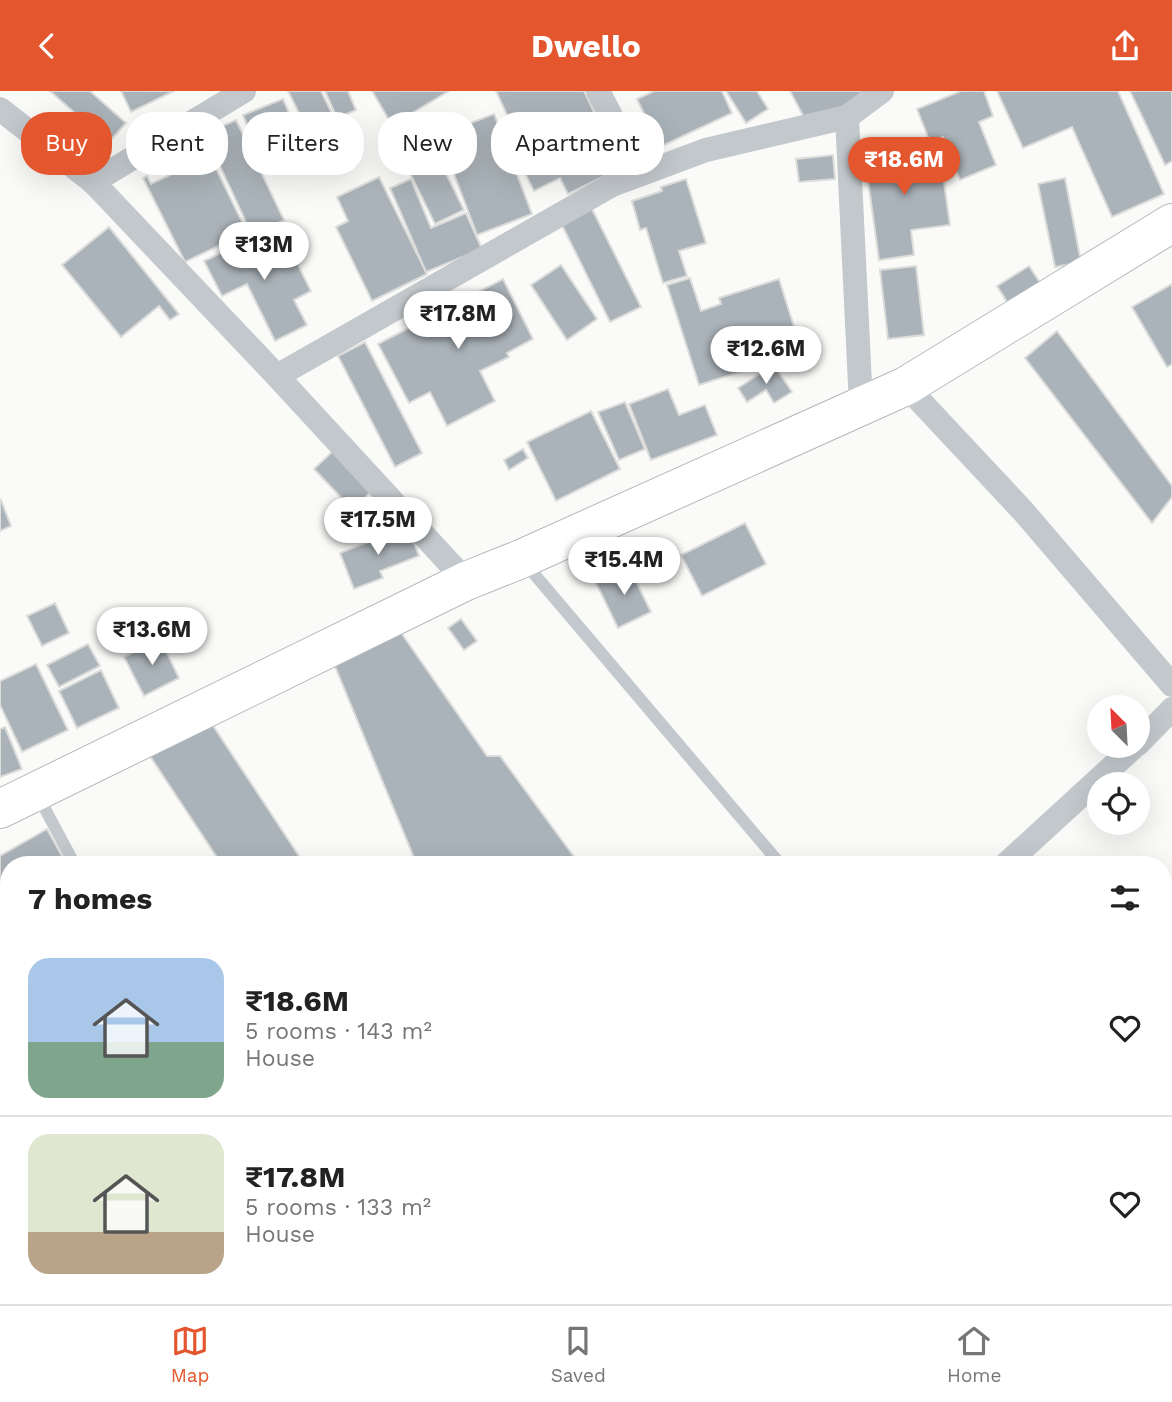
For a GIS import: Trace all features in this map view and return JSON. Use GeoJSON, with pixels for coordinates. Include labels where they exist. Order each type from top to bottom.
{"type":"FeatureCollection","features":[{"type":"Feature","properties":{"kind":"highway"},"geometry":{"type":"LineString","coordinates":[[0,809],[466,581],[522,559],[906,386],[1172,223]]}},
{"type":"Feature","properties":{"kind":"street"},"geometry":{"type":"LineString","coordinates":[[93,182],[244,91]]}},
{"type":"Feature","properties":{"kind":"street"},"geometry":{"type":"LineString","coordinates":[[598,91],[609,112]]}},
{"type":"Feature","properties":{"kind":"street"},"geometry":{"type":"LineString","coordinates":[[664,166],[706,150],[847,117],[882,91]]}},
{"type":"Feature","properties":{"kind":"street"},"geometry":{"type":"LineString","coordinates":[[0,109],[93,182],[466,581]]}},
{"type":"Feature","properties":{"kind":"street"},"geometry":{"type":"LineString","coordinates":[[847,117],[861,405]]}},
{"type":"Feature","properties":{"kind":"street"},"geometry":{"type":"LineString","coordinates":[[277,376],[612,185],[638,175]]}},
{"type":"Feature","properties":{"kind":"street"},"geometry":{"type":"LineString","coordinates":[[906,386],[1023,511],[1172,685]]}},
{"type":"Feature","properties":{"kind":"street"},"geometry":{"type":"LineString","coordinates":[[1150,732],[1172,709]]}},
{"type":"Feature","properties":{"kind":"street"},"geometry":{"type":"LineString","coordinates":[[1014,856],[1123,758]]}},
{"type":"Feature","properties":{"kind":"lane"},"geometry":{"type":"LineString","coordinates":[[522,559],[773,856]]}},
{"type":"Feature","properties":{"kind":"lane"},"geometry":{"type":"LineString","coordinates":[[35,790],[70,856]]}},
{"type":"Feature","properties":{"kind":"building"},"geometry":{"type":"Polygon","coordinates":[[[50,91],[90,91],[126,123],[112,139],[112,112],[74,112],[50,91]]]}},
{"type":"Feature","properties":{"kind":"building"},"geometry":{"type":"Polygon","coordinates":[[[121,91],[174,91],[131,112],[121,91]]]}},
{"type":"Feature","properties":{"kind":"building"},"geometry":{"type":"Polygon","coordinates":[[[288,91],[321,91],[331,112],[298,112],[288,91]]]}},
{"type":"Feature","properties":{"kind":"building"},"geometry":{"type":"Polygon","coordinates":[[[325,91],[348,91],[356,110],[334,112],[325,91]]]}},
{"type":"Feature","properties":{"kind":"building"},"geometry":{"type":"Polygon","coordinates":[[[372,91],[449,91],[414,112],[384,112],[372,91]]]}},
{"type":"Feature","properties":{"kind":"building"},"geometry":{"type":"Polygon","coordinates":[[[496,91],[584,91],[594,112],[506,112],[496,91]]]}},
{"type":"Feature","properties":{"kind":"building"},"geometry":{"type":"Polygon","coordinates":[[[654,91],[722,91],[732,113],[664,145],[664,112],[643,112],[637,99],[654,91]]]}},
{"type":"Feature","properties":{"kind":"building"},"geometry":{"type":"Polygon","coordinates":[[[726,91],[757,91],[768,109],[746,123],[726,91]]]}},
{"type":"Feature","properties":{"kind":"building"},"geometry":{"type":"Polygon","coordinates":[[[790,91],[874,91],[808,125],[790,91]]]}},
{"type":"Feature","properties":{"kind":"building"},"geometry":{"type":"Polygon","coordinates":[[[961,91],[984,91],[993,116],[979,122],[996,165],[960,180],[943,137],[930,142],[917,109],[961,91]]]}},
{"type":"Feature","properties":{"kind":"building"},"geometry":{"type":"Polygon","coordinates":[[[997,91],[1118,91],[1164,194],[1112,217],[1072,127],[1023,148],[997,91]]]}},
{"type":"Feature","properties":{"kind":"building"},"geometry":{"type":"Polygon","coordinates":[[[1130,91],[1172,91],[1172,161],[1165,165],[1130,91]]]}},
{"type":"Feature","properties":{"kind":"building"},"geometry":{"type":"Polygon","coordinates":[[[283,99],[289,112],[250,112],[283,99]]]}},
{"type":"Feature","properties":{"kind":"building"},"geometry":{"type":"Polygon","coordinates":[[[491,115],[491,175],[517,175],[532,214],[477,235],[454,175],[477,175],[477,121],[491,115]]]}},
{"type":"Feature","properties":{"kind":"building"},"geometry":{"type":"Polygon","coordinates":[[[236,120],[242,132],[242,175],[262,175],[284,220],[252,235],[224,175],[228,175],[228,124],[236,120]]]}},
{"type":"Feature","properties":{"kind":"building"},"geometry":{"type":"Polygon","coordinates":[[[923,143],[927,170],[942,168],[950,225],[911,230],[914,255],[879,260],[864,151],[923,143]]]}},
{"type":"Feature","properties":{"kind":"building"},"geometry":{"type":"Polygon","coordinates":[[[833,155],[835,179],[799,182],[796,159],[833,155]]]}},
{"type":"Feature","properties":{"kind":"building"},"geometry":{"type":"Polygon","coordinates":[[[170,175],[219,175],[247,232],[185,262],[143,178],[147,176],[151,184],[170,175]]]}},
{"type":"Feature","properties":{"kind":"building"},"geometry":{"type":"Polygon","coordinates":[[[411,175],[447,175],[464,210],[435,224],[411,175]]]}},
{"type":"Feature","properties":{"kind":"building"},"geometry":{"type":"Polygon","coordinates":[[[526,175],[607,175],[568,194],[560,178],[534,191],[526,175]]]}},
{"type":"Feature","properties":{"kind":"building"},"geometry":{"type":"Polygon","coordinates":[[[379,177],[427,274],[372,301],[336,227],[348,221],[337,197],[379,177]]]}},
{"type":"Feature","properties":{"kind":"building"},"geometry":{"type":"Polygon","coordinates":[[[1065,178],[1081,262],[1055,267],[1038,184],[1065,178]]]}},
{"type":"Feature","properties":{"kind":"building"},"geometry":{"type":"Polygon","coordinates":[[[411,179],[431,228],[466,213],[482,249],[426,272],[390,188],[411,179]]]}},
{"type":"Feature","properties":{"kind":"building"},"geometry":{"type":"Polygon","coordinates":[[[686,179],[706,243],[679,251],[687,276],[663,283],[646,228],[640,230],[632,201],[686,179]]]}},
{"type":"Feature","properties":{"kind":"building"},"geometry":{"type":"Polygon","coordinates":[[[588,201],[641,307],[610,322],[558,217],[588,201]]]}},
{"type":"Feature","properties":{"kind":"building"},"geometry":{"type":"Polygon","coordinates":[[[109,227],[179,314],[170,320],[159,306],[121,337],[62,265],[109,227]]]}},
{"type":"Feature","properties":{"kind":"building"},"geometry":{"type":"Polygon","coordinates":[[[285,239],[311,291],[294,300],[307,325],[275,341],[247,284],[222,296],[204,261],[249,240],[255,253],[285,239]]]}},
{"type":"Feature","properties":{"kind":"building"},"geometry":{"type":"Polygon","coordinates":[[[561,265],[597,319],[567,340],[531,285],[561,265]]]}},
{"type":"Feature","properties":{"kind":"building"},"geometry":{"type":"Polygon","coordinates":[[[916,266],[924,335],[888,339],[880,270],[916,266]]]}},
{"type":"Feature","properties":{"kind":"building"},"geometry":{"type":"Polygon","coordinates":[[[1029,266],[1041,284],[1009,305],[997,286],[1029,266]]]}},
{"type":"Feature","properties":{"kind":"building"},"geometry":{"type":"Polygon","coordinates":[[[690,278],[701,311],[721,304],[719,298],[779,279],[802,352],[699,385],[667,285],[690,278]]]}},
{"type":"Feature","properties":{"kind":"building"},"geometry":{"type":"Polygon","coordinates":[[[503,279],[533,339],[507,353],[509,357],[480,371],[495,401],[447,426],[430,392],[409,403],[378,344],[503,279]]]}},
{"type":"Feature","properties":{"kind":"building"},"geometry":{"type":"Polygon","coordinates":[[[1172,284],[1172,364],[1167,367],[1132,307],[1172,284]]]}},
{"type":"Feature","properties":{"kind":"building"},"geometry":{"type":"Polygon","coordinates":[[[1057,331],[1172,486],[1172,497],[1152,523],[1025,358],[1057,331]]]}},
{"type":"Feature","properties":{"kind":"building"},"geometry":{"type":"Polygon","coordinates":[[[365,342],[422,453],[395,467],[338,356],[365,342]]]}},
{"type":"Feature","properties":{"kind":"building"},"geometry":{"type":"Polygon","coordinates":[[[774,365],[792,392],[774,403],[766,390],[747,402],[738,388],[774,365]]]}},
{"type":"Feature","properties":{"kind":"building"},"geometry":{"type":"Polygon","coordinates":[[[668,389],[679,415],[705,405],[717,435],[651,460],[629,404],[668,389]]]}},
{"type":"Feature","properties":{"kind":"building"},"geometry":{"type":"Polygon","coordinates":[[[625,402],[645,449],[619,460],[598,412],[625,402]]]}},
{"type":"Feature","properties":{"kind":"building"},"geometry":{"type":"Polygon","coordinates":[[[591,411],[620,469],[556,501],[527,442],[591,411]]]}},
{"type":"Feature","properties":{"kind":"building"},"geometry":{"type":"Polygon","coordinates":[[[523,449],[528,458],[509,470],[504,460],[523,449]]]}},
{"type":"Feature","properties":{"kind":"building"},"geometry":{"type":"Polygon","coordinates":[[[333,451],[371,492],[352,509],[314,469],[333,451]]]}},
{"type":"Feature","properties":{"kind":"building"},"geometry":{"type":"Polygon","coordinates":[[[0,501],[11,526],[0,531],[0,501]]]}},
{"type":"Feature","properties":{"kind":"building"},"geometry":{"type":"Polygon","coordinates":[[[745,523],[766,564],[702,596],[681,555],[745,523]]]}},
{"type":"Feature","properties":{"kind":"building"},"geometry":{"type":"Polygon","coordinates":[[[408,527],[419,556],[380,571],[383,578],[354,589],[340,553],[408,527]]]}},
{"type":"Feature","properties":{"kind":"building"},"geometry":{"type":"Polygon","coordinates":[[[629,567],[651,612],[618,628],[596,583],[629,567]]]}},
{"type":"Feature","properties":{"kind":"building"},"geometry":{"type":"Polygon","coordinates":[[[55,603],[69,633],[42,646],[27,616],[55,603]]]}},
{"type":"Feature","properties":{"kind":"building"},"geometry":{"type":"Polygon","coordinates":[[[461,619],[477,641],[464,650],[448,628],[461,619]]]}},
{"type":"Feature","properties":{"kind":"building"},"geometry":{"type":"Polygon","coordinates":[[[397,627],[487,756],[500,756],[573,856],[413,856],[334,664],[397,627]]]}},
{"type":"Feature","properties":{"kind":"building"},"geometry":{"type":"Polygon","coordinates":[[[160,639],[179,678],[144,696],[124,657],[160,639]]]}},
{"type":"Feature","properties":{"kind":"building"},"geometry":{"type":"Polygon","coordinates":[[[88,644],[100,666],[59,687],[47,665],[88,644]]]}},
{"type":"Feature","properties":{"kind":"building"},"geometry":{"type":"Polygon","coordinates":[[[36,664],[68,730],[22,752],[0,705],[0,681],[36,664]]]}},
{"type":"Feature","properties":{"kind":"building"},"geometry":{"type":"Polygon","coordinates":[[[101,670],[119,708],[77,728],[59,691],[101,670]]]}},
{"type":"Feature","properties":{"kind":"building"},"geometry":{"type":"Polygon","coordinates":[[[206,715],[299,856],[216,856],[148,753],[206,715]]]}},
{"type":"Feature","properties":{"kind":"building"},"geometry":{"type":"Polygon","coordinates":[[[5,727],[22,769],[0,777],[0,729],[5,727]]]}},
{"type":"Feature","properties":{"kind":"building"},"geometry":{"type":"Polygon","coordinates":[[[47,829],[62,856],[0,856],[47,829]]]}}]}
